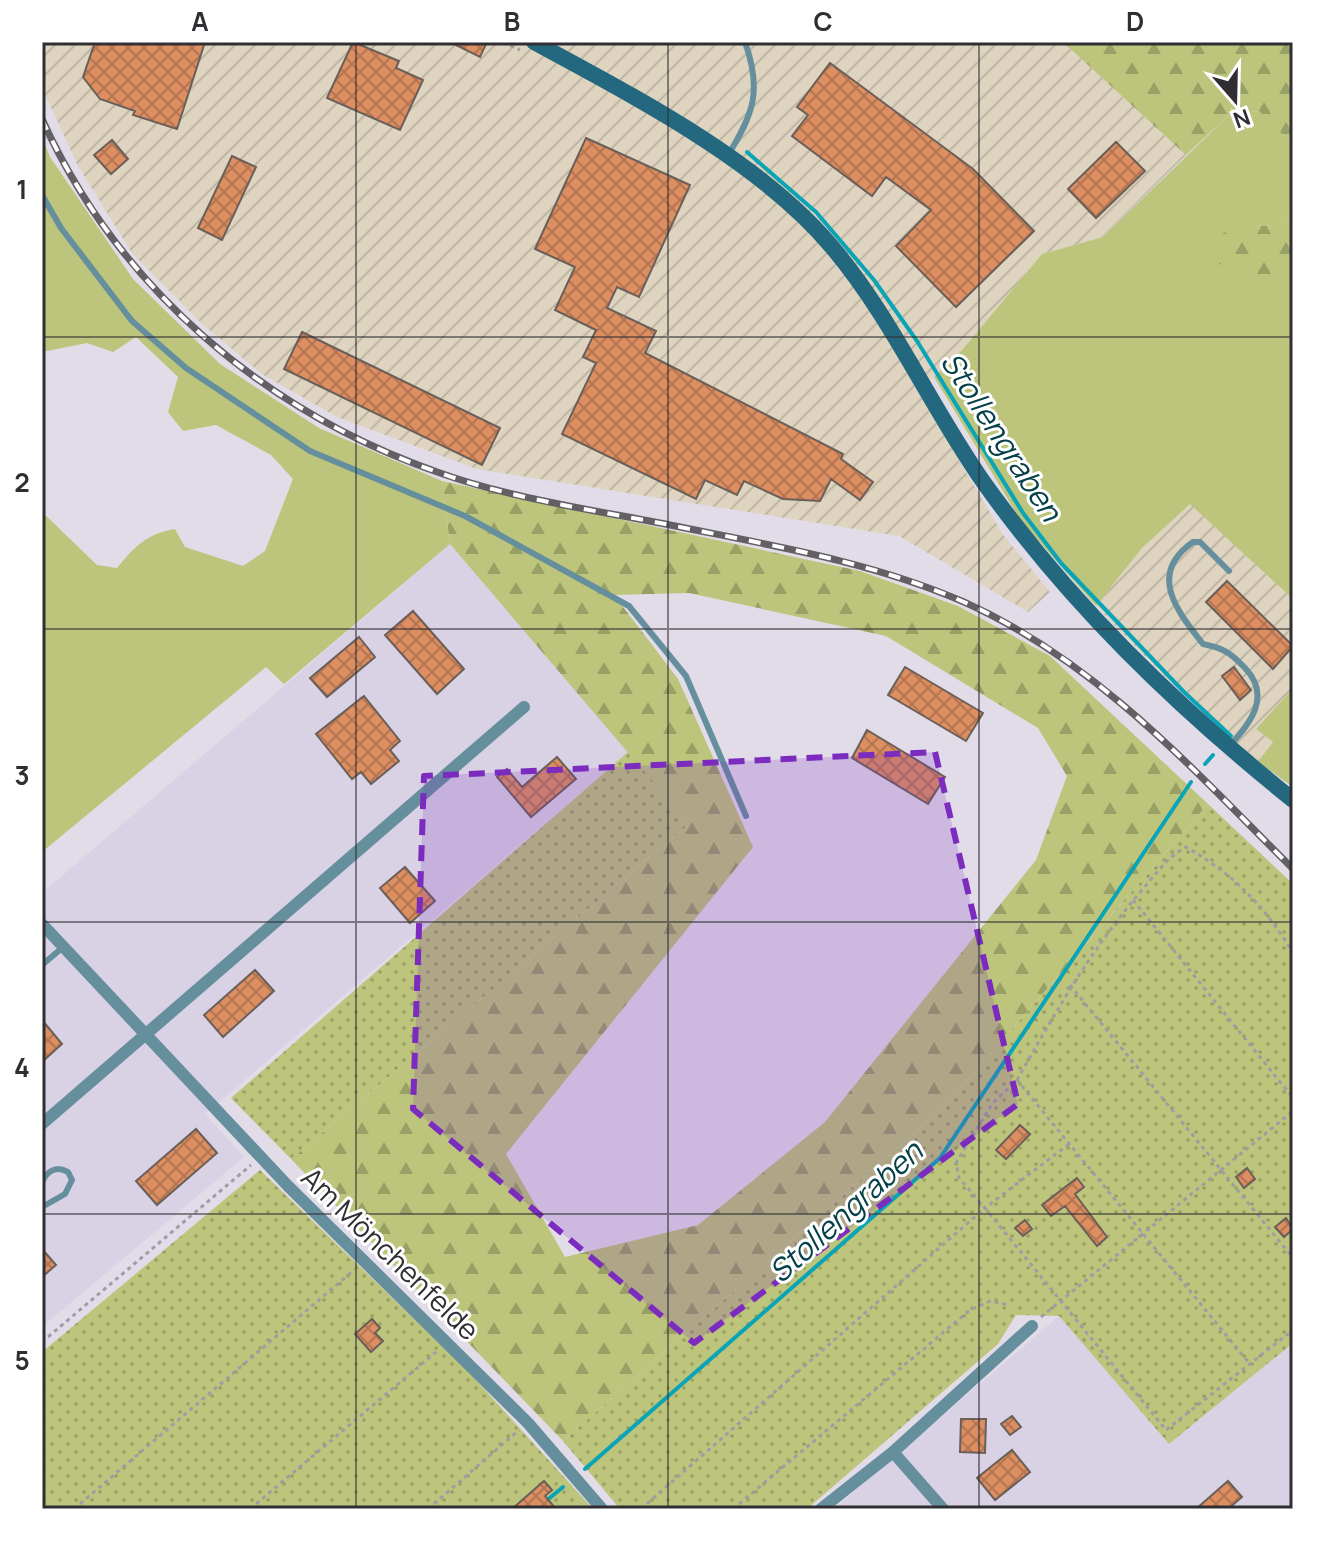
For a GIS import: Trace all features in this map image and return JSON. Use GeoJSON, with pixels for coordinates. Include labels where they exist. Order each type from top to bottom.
{"type":"FeatureCollection","features":[{"type":"Feature","properties":{"kind":"street"},"geometry":{"type":"LineString","coordinates":[[534,42],[660,112],[764,183],[831,245],[879,309],[981,478],[1054,576],[1145,672],[1227,747],[1293,800]]}},
{"type":"Feature","properties":{"kind":"street"},"geometry":{"type":"LineString","coordinates":[[42,1124],[524,707]]}},
{"type":"Feature","properties":{"kind":"street","name":"Am Mönchenfelde"},"geometry":{"type":"LineString","coordinates":[[42,924],[260,1157],[528,1423],[602,1509]]}},
{"type":"Feature","properties":{"kind":"street"},"geometry":{"type":"LineString","coordinates":[[821,1509],[893,1452],[1017,1343],[1032,1326]]}},
{"type":"Feature","properties":{"kind":"street"},"geometry":{"type":"LineString","coordinates":[[893,1452],[943,1509]]}},
{"type":"Feature","properties":{"kind":"lane"},"geometry":{"type":"LineString","coordinates":[[726,158],[754,107],[754,67],[745,42]]}},
{"type":"Feature","properties":{"kind":"lane"},"geometry":{"type":"LineString","coordinates":[[42,195],[61,228],[132,321],[186,368],[310,451],[465,516],[629,606],[686,676],[746,816]]}},
{"type":"Feature","properties":{"kind":"lane"},"geometry":{"type":"LineString","coordinates":[[1227,747],[1256,705],[1260,691],[1256,680],[1226,648],[1203,644],[1177,609],[1170,594],[1169,577],[1174,562],[1193,542],[1200,542],[1229,571]]}},
{"type":"Feature","properties":{"kind":"lane"},"geometry":{"type":"LineString","coordinates":[[42,965],[62,948]]}},
{"type":"Feature","properties":{"kind":"lane"},"geometry":{"type":"LineString","coordinates":[[42,1183],[49,1172],[59,1169],[68,1172],[72,1180],[65,1194],[42,1207]]}},
{"type":"Feature","properties":{"kind":"path"},"geometry":{"type":"LineString","coordinates":[[1293,953],[1257,900],[1211,862],[1186,847],[1172,854],[1133,900],[1070,985],[1017,1080],[992,1104],[956,1163],[959,1178],[1166,1430],[1293,1330]]}},
{"type":"Feature","properties":{"kind":"path"},"geometry":{"type":"LineString","coordinates":[[1133,900],[1293,1098]]}},
{"type":"Feature","properties":{"kind":"path"},"geometry":{"type":"LineString","coordinates":[[1070,985],[1293,1258]]}},
{"type":"Feature","properties":{"kind":"path"},"geometry":{"type":"LineString","coordinates":[[1017,1080],[1250,1364]]}},
{"type":"Feature","properties":{"kind":"path"},"geometry":{"type":"LineString","coordinates":[[1032,1326],[1058,1301],[1293,1111]]}},
{"type":"Feature","properties":{"kind":"path"},"geometry":{"type":"LineString","coordinates":[[641,1509],[985,1208],[1069,1144]]}},
{"type":"Feature","properties":{"kind":"path"},"geometry":{"type":"LineString","coordinates":[[42,1342],[260,1157]]}},
{"type":"Feature","properties":{"kind":"path"},"geometry":{"type":"LineString","coordinates":[[74,1509],[363,1262]]}},
{"type":"Feature","properties":{"kind":"path"},"geometry":{"type":"LineString","coordinates":[[733,1509],[970,1310],[990,1301],[1009,1305]]}},
{"type":"Feature","properties":{"kind":"path"},"geometry":{"type":"LineString","coordinates":[[250,1509],[448,1342]]}},
{"type":"Feature","properties":{"kind":"path"},"geometry":{"type":"LineString","coordinates":[[428,1509],[528,1423]]}},
{"type":"Feature","properties":{"kind":"highlighted area"},"geometry":{"type":"Polygon","coordinates":[[[935,752],[1018,1104],[694,1343],[413,1109],[424,776],[935,752]]]}},
{"type":"Feature","properties":{"kind":"shaded area"},"geometry":{"type":"Polygon","coordinates":[[[42,42],[1063,42],[1186,155],[1103,237],[1042,254],[963,349],[918,392],[1004,536],[1050,592],[1028,612],[899,536],[477,469],[337,417],[262,374],[202,324],[132,253],[78,166],[42,88],[42,42]]]}},
{"type":"Feature","properties":{"kind":"shaded area"},"geometry":{"type":"Polygon","coordinates":[[[1190,503],[1293,599],[1293,688],[1256,729],[1273,742],[1258,762],[1163,675],[1096,606],[1142,548],[1190,503]]]}},
{"type":"Feature","properties":{"kind":"shaded area"},"geometry":{"type":"Polygon","coordinates":[[[450,544],[628,752],[205,1114],[244,1157],[42,1327],[42,893],[450,544]]]}},
{"type":"Feature","properties":{"kind":"shaded area"},"geometry":{"type":"Polygon","coordinates":[[[1059,1316],[1169,1444],[1293,1343],[1293,1509],[834,1509],[1059,1316]]]}},
{"type":"Feature","properties":{"kind":"green space"},"geometry":{"type":"Polygon","coordinates":[[[1063,42],[1293,42],[1293,145],[1259,111],[1229,115],[1186,155],[1063,42]]]}},
{"type":"Feature","properties":{"kind":"green space"},"geometry":{"type":"Polygon","coordinates":[[[1260,111],[1293,145],[1293,210],[1282,225],[1249,226],[1293,283],[1293,599],[1190,504],[1142,548],[1096,606],[1021,521],[934,377],[963,349],[1042,254],[1103,237],[1229,115],[1260,111]]]}},
{"type":"Feature","properties":{"kind":"green space"},"geometry":{"type":"Polygon","coordinates":[[[42,137],[50,157],[133,279],[220,364],[319,428],[442,481],[450,544],[284,684],[266,667],[42,852],[42,512],[97,565],[117,568],[142,542],[175,529],[185,547],[243,566],[265,551],[293,479],[271,455],[216,425],[183,431],[168,412],[178,377],[136,337],[113,352],[87,343],[42,352],[42,137]]]}},
{"type":"Feature","properties":{"kind":"green space"},"geometry":{"type":"Polygon","coordinates":[[[1293,210],[1293,283],[1234,272],[1216,262],[1223,233],[1249,226],[1282,225],[1293,210]]]}},
{"type":"Feature","properties":{"kind":"green space"},"geometry":{"type":"Polygon","coordinates":[[[442,481],[860,571],[958,606],[1050,656],[1208,804],[945,1106],[563,1441],[291,1159],[689,824],[450,544],[442,481]],[[689,593],[614,595],[678,679],[753,847],[506,1154],[565,1257],[698,1225],[825,1122],[1036,860],[1067,776],[1038,728],[886,636],[689,593]]]}},
{"type":"Feature","properties":{"kind":"green space"},"geometry":{"type":"Polygon","coordinates":[[[1293,688],[1293,787],[1258,762],[1273,742],[1256,729],[1293,688]]]}},
{"type":"Feature","properties":{"kind":"green space"},"geometry":{"type":"Polygon","coordinates":[[[628,752],[689,824],[291,1159],[231,1098],[628,752]]]}},
{"type":"Feature","properties":{"kind":"green space"},"geometry":{"type":"Polygon","coordinates":[[[1208,804],[1293,884],[1293,1343],[1169,1444],[1059,1316],[1016,1315],[998,1344],[807,1509],[620,1509],[563,1441],[945,1106],[1208,804]]]}},
{"type":"Feature","properties":{"kind":"green space"},"geometry":{"type":"Polygon","coordinates":[[[260,1170],[467,1370],[593,1509],[42,1509],[42,1352],[260,1170]]]}},
{"type":"Feature","properties":{"kind":"building"},"geometry":{"type":"Polygon","coordinates":[[[95,42],[205,42],[177,129],[133,115],[135,111],[100,99],[83,77],[95,42]]]}},
{"type":"Feature","properties":{"kind":"building"},"geometry":{"type":"Polygon","coordinates":[[[353,42],[399,61],[396,68],[423,80],[400,130],[327,98],[353,42]]]}},
{"type":"Feature","properties":{"kind":"building"},"geometry":{"type":"Polygon","coordinates":[[[450,42],[487,42],[480,57],[450,42]]]}},
{"type":"Feature","properties":{"kind":"building"},"geometry":{"type":"Polygon","coordinates":[[[830,63],[973,169],[1034,231],[956,307],[896,246],[931,210],[886,177],[872,196],[792,136],[808,115],[797,107],[830,63]]]}},
{"type":"Feature","properties":{"kind":"building"},"geometry":{"type":"Polygon","coordinates":[[[586,138],[690,185],[639,297],[617,287],[607,308],[656,331],[645,353],[843,454],[841,459],[873,482],[860,500],[831,479],[820,501],[783,499],[744,481],[737,495],[705,480],[696,499],[562,434],[596,363],[583,357],[596,330],[555,310],[575,267],[535,249],[586,138]]]}},
{"type":"Feature","properties":{"kind":"building"},"geometry":{"type":"Polygon","coordinates":[[[112,140],[128,159],[111,174],[94,155],[112,140]]]}},
{"type":"Feature","properties":{"kind":"building"},"geometry":{"type":"Polygon","coordinates":[[[1116,142],[1145,171],[1096,218],[1068,189],[1116,142]]]}},
{"type":"Feature","properties":{"kind":"building"},"geometry":{"type":"Polygon","coordinates":[[[232,156],[256,167],[222,240],[198,228],[232,156]]]}},
{"type":"Feature","properties":{"kind":"building"},"geometry":{"type":"Polygon","coordinates":[[[302,332],[500,428],[482,465],[284,369],[302,332]]]}},
{"type":"Feature","properties":{"kind":"building"},"geometry":{"type":"Polygon","coordinates":[[[1227,581],[1293,646],[1273,669],[1206,602],[1227,581]]]}},
{"type":"Feature","properties":{"kind":"building"},"geometry":{"type":"Polygon","coordinates":[[[413,611],[464,669],[437,694],[385,635],[413,611]]]}},
{"type":"Feature","properties":{"kind":"building"},"geometry":{"type":"Polygon","coordinates":[[[359,637],[375,657],[327,697],[310,678],[359,637]]]}},
{"type":"Feature","properties":{"kind":"building"},"geometry":{"type":"Polygon","coordinates":[[[905,667],[983,713],[966,741],[888,695],[905,667]]]}},
{"type":"Feature","properties":{"kind":"building"},"geometry":{"type":"Polygon","coordinates":[[[1234,667],[1251,690],[1240,700],[1222,676],[1234,667]]]}},
{"type":"Feature","properties":{"kind":"building"},"geometry":{"type":"Polygon","coordinates":[[[364,696],[400,741],[390,750],[399,761],[371,784],[361,772],[352,779],[316,734],[364,696]]]}},
{"type":"Feature","properties":{"kind":"building"},"geometry":{"type":"Polygon","coordinates":[[[867,730],[945,777],[928,804],[852,758],[867,730]]]}},
{"type":"Feature","properties":{"kind":"building"},"geometry":{"type":"Polygon","coordinates":[[[557,757],[576,779],[531,817],[497,777],[507,769],[522,787],[557,757]]]}},
{"type":"Feature","properties":{"kind":"building"},"geometry":{"type":"Polygon","coordinates":[[[405,867],[435,901],[410,923],[380,888],[405,867]]]}},
{"type":"Feature","properties":{"kind":"building"},"geometry":{"type":"Polygon","coordinates":[[[255,970],[274,991],[223,1037],[204,1015],[255,970]]]}},
{"type":"Feature","properties":{"kind":"building"},"geometry":{"type":"Polygon","coordinates":[[[42,1020],[62,1044],[42,1062],[42,1020]]]}},
{"type":"Feature","properties":{"kind":"building"},"geometry":{"type":"Polygon","coordinates":[[[1020,1125],[1030,1134],[1006,1159],[996,1150],[1020,1125]]]}},
{"type":"Feature","properties":{"kind":"building"},"geometry":{"type":"Polygon","coordinates":[[[196,1129],[217,1153],[157,1205],[136,1181],[196,1129]]]}},
{"type":"Feature","properties":{"kind":"building"},"geometry":{"type":"Polygon","coordinates":[[[1247,1168],[1255,1179],[1244,1188],[1236,1177],[1247,1168]]]}},
{"type":"Feature","properties":{"kind":"building"},"geometry":{"type":"Polygon","coordinates":[[[1077,1178],[1084,1187],[1075,1194],[1107,1237],[1097,1246],[1065,1206],[1051,1216],[1042,1205],[1077,1178]]]}},
{"type":"Feature","properties":{"kind":"building"},"geometry":{"type":"Polygon","coordinates":[[[1286,1218],[1293,1229],[1284,1237],[1275,1227],[1286,1218]]]}},
{"type":"Feature","properties":{"kind":"building"},"geometry":{"type":"Polygon","coordinates":[[[1025,1220],[1032,1229],[1023,1236],[1015,1228],[1025,1220]]]}},
{"type":"Feature","properties":{"kind":"building"},"geometry":{"type":"Polygon","coordinates":[[[42,1249],[56,1265],[42,1277],[42,1249]]]}},
{"type":"Feature","properties":{"kind":"building"},"geometry":{"type":"Polygon","coordinates":[[[372,1319],[380,1328],[375,1333],[383,1341],[371,1352],[355,1334],[372,1319]]]}},
{"type":"Feature","properties":{"kind":"building"},"geometry":{"type":"Polygon","coordinates":[[[1012,1416],[1021,1427],[1010,1435],[1001,1424],[1012,1416]]]}},
{"type":"Feature","properties":{"kind":"building"},"geometry":{"type":"Polygon","coordinates":[[[961,1419],[986,1419],[985,1453],[960,1452],[961,1419]]]}},
{"type":"Feature","properties":{"kind":"building"},"geometry":{"type":"Polygon","coordinates":[[[1012,1450],[1030,1472],[995,1500],[977,1478],[1012,1450]]]}},
{"type":"Feature","properties":{"kind":"building"},"geometry":{"type":"Polygon","coordinates":[[[544,1481],[552,1490],[545,1496],[556,1509],[512,1509],[544,1481]]]}},
{"type":"Feature","properties":{"kind":"building"},"geometry":{"type":"Polygon","coordinates":[[[1228,1481],[1242,1497],[1228,1509],[1196,1509],[1228,1481]]]}},
{"type":"Feature","properties":{"kind":"waterway","name":"Stollengraben"},"geometry":{"type":"LineString","coordinates":[[747,152],[816,212],[874,280],[917,341],[1023,513],[1061,563],[1184,692],[1231,736]]}},
{"type":"Feature","properties":{"kind":"waterway","name":"Stollengraben"},"geometry":{"type":"LineString","coordinates":[[1205,764],[1213,755]]}},
{"type":"Feature","properties":{"kind":"waterway","name":"Stollengraben"},"geometry":{"type":"LineString","coordinates":[[585,1469],[940,1158],[1191,782]]}},
{"type":"Feature","properties":{"kind":"waterway","name":"Stollengraben"},"geometry":{"type":"LineString","coordinates":[[546,1501],[563,1487]]}},
{"type":"Feature","properties":{"kind":"railway"},"geometry":{"type":"LineString","coordinates":[[42,119],[74,180],[112,237],[155,289],[204,337],[258,379],[315,416],[376,447],[468,482],[554,503],[819,556],[892,575],[964,602],[1012,626],[1057,654],[1099,686],[1179,756],[1293,869]]}}]}
